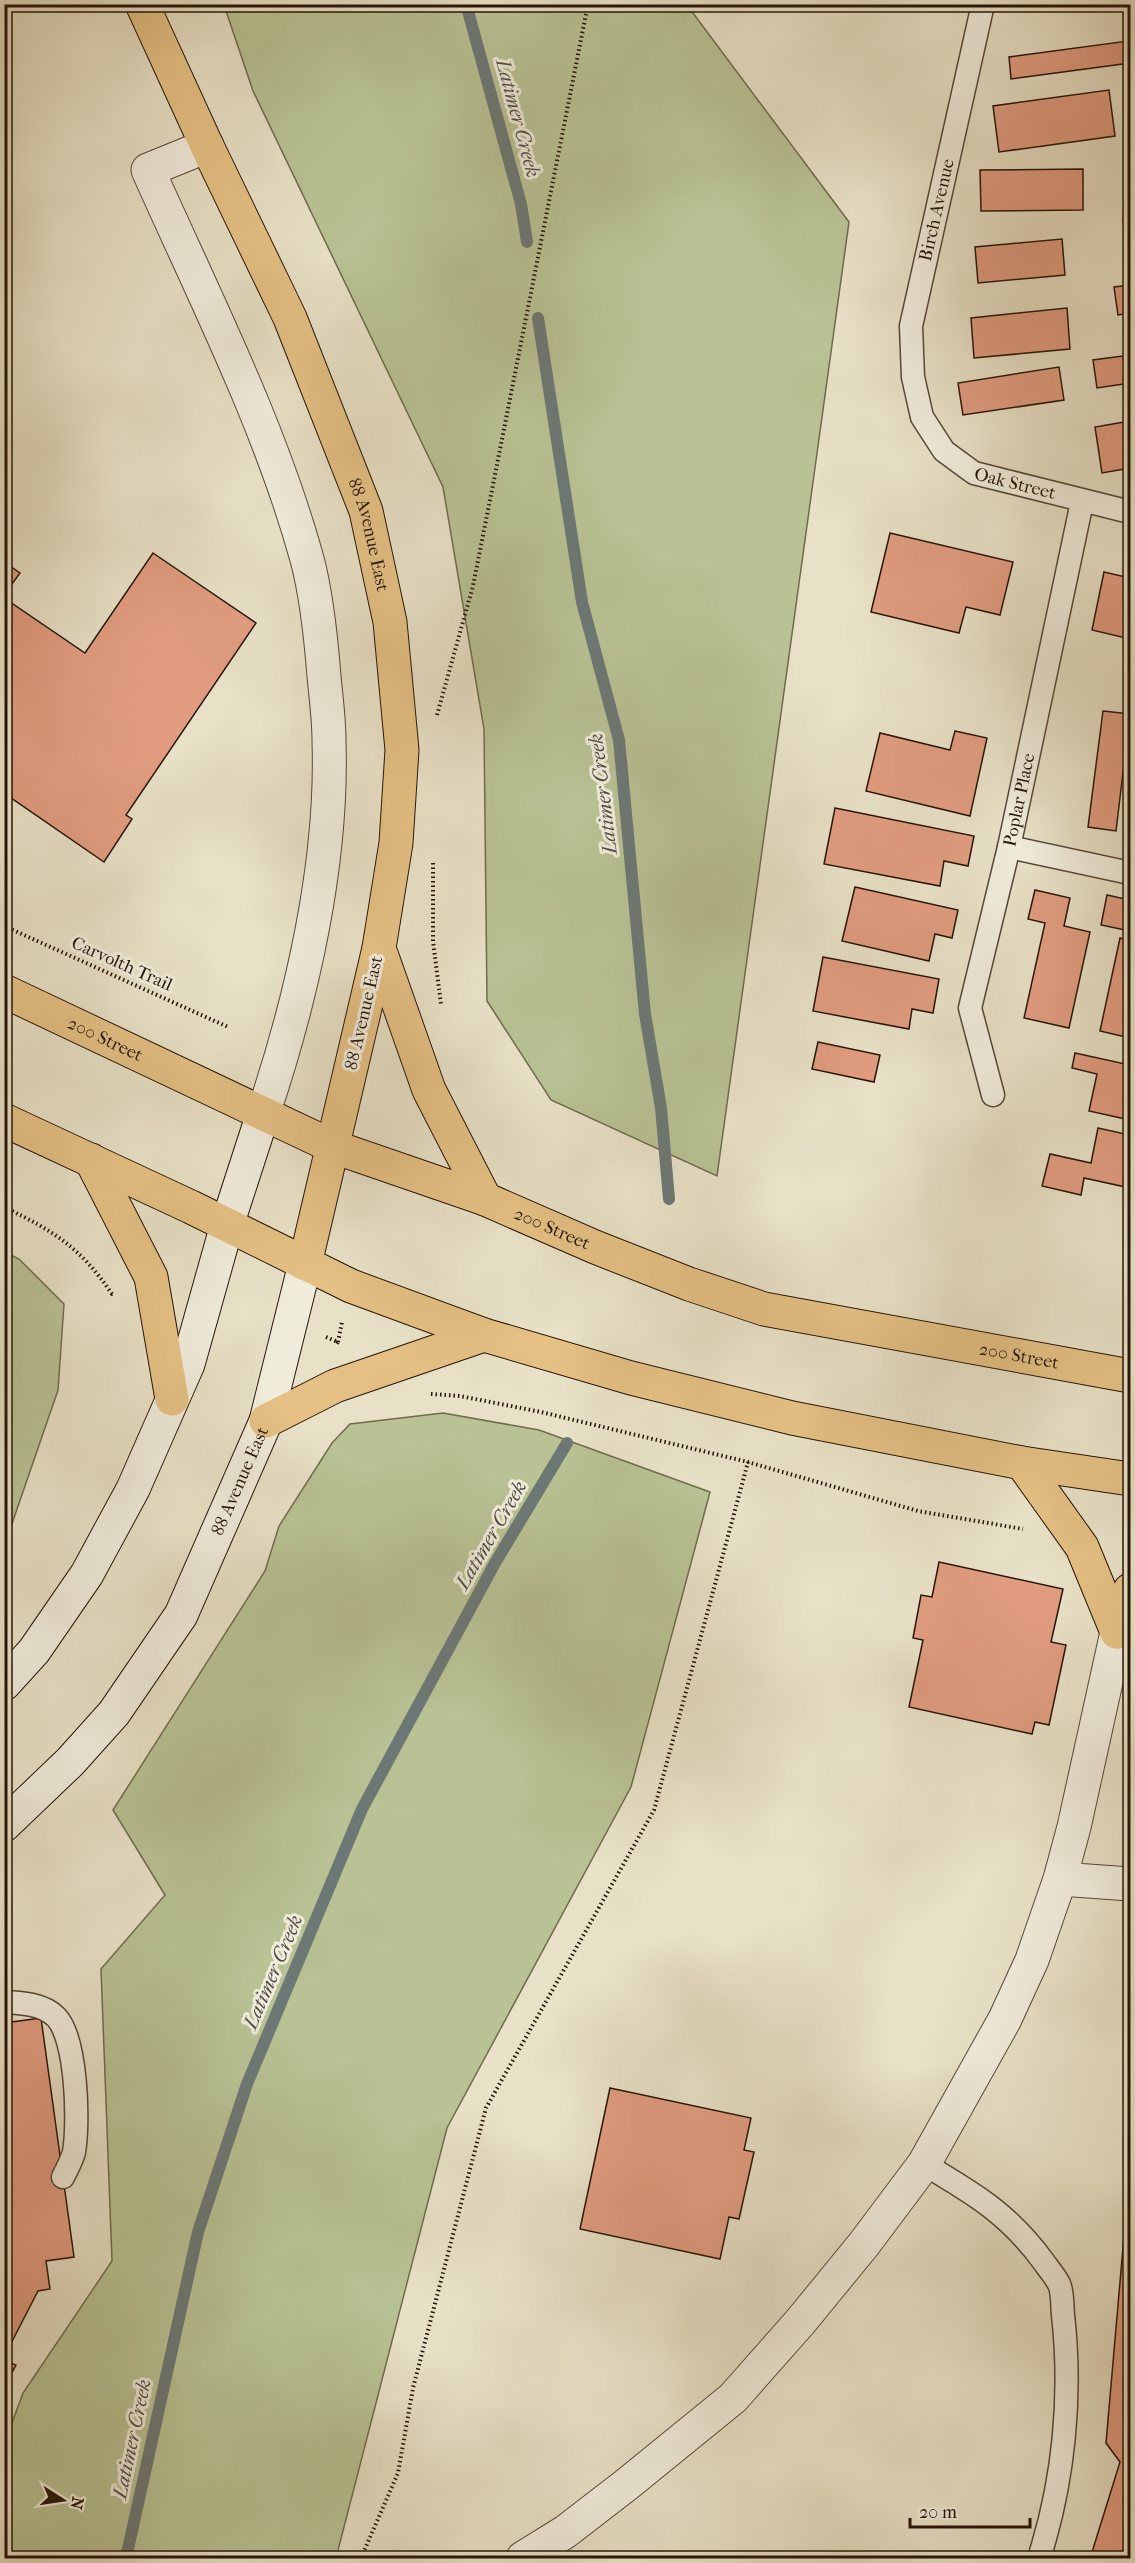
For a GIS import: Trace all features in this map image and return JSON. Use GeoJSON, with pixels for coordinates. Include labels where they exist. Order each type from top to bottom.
{"type":"FeatureCollection","features":[{"type":"Feature","properties":{"kind":"main road","name":"88 Avenue East"},"geometry":{"type":"LineString","coordinates":[[142,4],[207,146],[291,318],[366,511],[390,622],[402,750],[396,843],[379,948],[306,1264]]}},
{"type":"Feature","properties":{"kind":"main road"},"geometry":{"type":"LineString","coordinates":[[379,948],[429,1090],[485,1199]]}},
{"type":"Feature","properties":{"kind":"main road","name":"200 Street"},"geometry":{"type":"LineString","coordinates":[[4,991],[334,1147],[485,1199],[605,1251],[764,1309],[1131,1376]]}},
{"type":"Feature","properties":{"kind":"main road"},"geometry":{"type":"LineString","coordinates":[[4,1120],[351,1286],[484,1335],[631,1378],[792,1418],[1022,1463],[1131,1479]]}},
{"type":"Feature","properties":{"kind":"main road"},"geometry":{"type":"LineString","coordinates":[[91,1161],[151,1276],[172,1399]]}},
{"type":"Feature","properties":{"kind":"main road"},"geometry":{"type":"LineString","coordinates":[[266,1421],[334,1386],[484,1335]]}},
{"type":"Feature","properties":{"kind":"main road"},"geometry":{"type":"LineString","coordinates":[[1022,1463],[1082,1547],[1117,1632]]}},
{"type":"Feature","properties":{"kind":"main road"},"geometry":{"type":"LineString","coordinates":[[1117,1632],[1131,1590]]}},
{"type":"Feature","properties":{"kind":"street"},"geometry":{"type":"LineString","coordinates":[[4,1684],[34,1651],[87,1574],[133,1489],[188,1364],[227,1225],[284,1052],[313,930],[324,842],[330,741],[322,646],[308,561],[279,474],[245,390],[148,170],[207,146]]}},
{"type":"Feature","properties":{"kind":"street","name":"88 Avenue East"},"geometry":{"type":"LineString","coordinates":[[4,1825],[70,1762],[114,1713],[181,1616],[266,1421],[306,1264]]}},
{"type":"Feature","properties":{"kind":"street"},"geometry":{"type":"LineString","coordinates":[[524,2559],[565,2532],[626,2486],[733,2398],[801,2321],[864,2244],[924,2164],[1005,2019],[1032,1960],[1060,1879],[1117,1632]]}},
{"type":"Feature","properties":{"kind":"street"},"geometry":{"type":"LineString","coordinates":[[1060,1879],[1131,1884]]}},
{"type":"Feature","properties":{"kind":"lane","name":"Birch Avenue"},"geometry":{"type":"LineString","coordinates":[[922,417],[913,377],[911,326],[983,4]]}},
{"type":"Feature","properties":{"kind":"lane","name":"Oak Street"},"geometry":{"type":"LineString","coordinates":[[922,417],[944,451],[974,474],[1082,502],[1131,512]]}},
{"type":"Feature","properties":{"kind":"lane","name":"Poplar Place"},"geometry":{"type":"LineString","coordinates":[[993,1095],[970,1008],[1009,847],[1082,502]]}},
{"type":"Feature","properties":{"kind":"lane"},"geometry":{"type":"LineString","coordinates":[[1009,847],[1131,873]]}},
{"type":"Feature","properties":{"kind":"lane"},"geometry":{"type":"LineString","coordinates":[[4,2002],[44,2008],[57,2018],[67,2033],[72,2053],[76,2122],[74,2153],[63,2177]]}},
{"type":"Feature","properties":{"kind":"lane"},"geometry":{"type":"LineString","coordinates":[[924,2164],[994,2207],[1029,2242],[1060,2285],[1067,2347],[1065,2419],[1058,2480],[1039,2559]]}},
{"type":"Feature","properties":{"kind":"path"},"geometry":{"type":"LineString","coordinates":[[436,719],[473,586],[588,4]]}},
{"type":"Feature","properties":{"kind":"path"},"geometry":{"type":"LineString","coordinates":[[433,859],[433,941],[442,1006]]}},
{"type":"Feature","properties":{"kind":"path","name":"Carvolth Trail"},"geometry":{"type":"LineString","coordinates":[[4,926],[228,1027]]}},
{"type":"Feature","properties":{"kind":"path"},"geometry":{"type":"LineString","coordinates":[[4,1207],[42,1225],[66,1242],[94,1268],[112,1294],[120,1290]]}},
{"type":"Feature","properties":{"kind":"path"},"geometry":{"type":"LineString","coordinates":[[338,1342],[342,1322]]}},
{"type":"Feature","properties":{"kind":"path"},"geometry":{"type":"LineString","coordinates":[[442,1394],[541,1412],[748,1462],[918,1511],[1025,1529]]}},
{"type":"Feature","properties":{"kind":"path"},"geometry":{"type":"LineString","coordinates":[[362,2559],[398,2474],[413,2388],[486,2108],[654,1810],[748,1462]]}},
{"type":"Feature","properties":{"kind":"green space"},"geometry":{"type":"Polygon","coordinates":[[[224,5],[687,5],[849,222],[717,1176],[551,1100],[487,1001],[484,729],[443,487],[253,91],[224,5]]]}},
{"type":"Feature","properties":{"kind":"green space"},"geometry":{"type":"Polygon","coordinates":[[[5,1252],[19,1259],[64,1304],[58,1390],[5,1544],[5,1252]]]}},
{"type":"Feature","properties":{"kind":"green space"},"geometry":{"type":"Polygon","coordinates":[[[443,1413],[539,1430],[710,1492],[631,1787],[447,2128],[336,2558],[5,2558],[5,2442],[23,2393],[112,2261],[101,1969],[165,1895],[113,1810],[265,1571],[279,1526],[332,1443],[350,1424],[443,1413]]]}},
{"type":"Feature","properties":{"kind":"building"},"geometry":{"type":"Polygon","coordinates":[[[1128,41],[1130,63],[1011,79],[1009,57],[1128,41]]]}},
{"type":"Feature","properties":{"kind":"building"},"geometry":{"type":"Polygon","coordinates":[[[1109,90],[1115,136],[999,152],[993,106],[1109,90]]]}},
{"type":"Feature","properties":{"kind":"building"},"geometry":{"type":"Polygon","coordinates":[[[1083,169],[1083,210],[981,211],[980,170],[1083,169]]]}},
{"type":"Feature","properties":{"kind":"building"},"geometry":{"type":"Polygon","coordinates":[[[1130,218],[1130,246],[1128,247],[1123,219],[1130,218]]]}},
{"type":"Feature","properties":{"kind":"building"},"geometry":{"type":"Polygon","coordinates":[[[1062,239],[1065,275],[978,283],[975,247],[1062,239]]]}},
{"type":"Feature","properties":{"kind":"building"},"geometry":{"type":"Polygon","coordinates":[[[1130,285],[1130,313],[1118,315],[1114,287],[1130,285]]]}},
{"type":"Feature","properties":{"kind":"building"},"geometry":{"type":"Polygon","coordinates":[[[1067,308],[1070,349],[974,358],[971,318],[1067,308]]]}},
{"type":"Feature","properties":{"kind":"building"},"geometry":{"type":"Polygon","coordinates":[[[1130,355],[1130,383],[1097,388],[1093,360],[1130,355]]]}},
{"type":"Feature","properties":{"kind":"building"},"geometry":{"type":"Polygon","coordinates":[[[1059,367],[1064,400],[963,415],[958,383],[1059,367]]]}},
{"type":"Feature","properties":{"kind":"building"},"geometry":{"type":"Polygon","coordinates":[[[1130,421],[1130,468],[1102,473],[1095,427],[1130,421]]]}},
{"type":"Feature","properties":{"kind":"building"},"geometry":{"type":"Polygon","coordinates":[[[890,533],[1013,562],[1000,615],[966,607],[959,633],[871,612],[890,533]]]}},
{"type":"Feature","properties":{"kind":"building"},"geometry":{"type":"Polygon","coordinates":[[[153,553],[256,623],[126,815],[132,819],[104,862],[4,793],[4,598],[85,653],[153,553]]]}},
{"type":"Feature","properties":{"kind":"building"},"geometry":{"type":"Polygon","coordinates":[[[4,562],[20,573],[4,595],[4,562]]]}},
{"type":"Feature","properties":{"kind":"building"},"geometry":{"type":"Polygon","coordinates":[[[1104,572],[1130,578],[1130,639],[1092,630],[1104,572]]]}},
{"type":"Feature","properties":{"kind":"building"},"geometry":{"type":"Polygon","coordinates":[[[1103,711],[1130,714],[1116,831],[1088,827],[1103,711]]]}},
{"type":"Feature","properties":{"kind":"building"},"geometry":{"type":"Polygon","coordinates":[[[955,731],[987,738],[970,816],[866,791],[880,733],[950,750],[955,731]]]}},
{"type":"Feature","properties":{"kind":"building"},"geometry":{"type":"Polygon","coordinates":[[[835,808],[974,836],[968,866],[944,861],[940,886],[824,864],[835,808]]]}},
{"type":"Feature","properties":{"kind":"building"},"geometry":{"type":"Polygon","coordinates":[[[855,887],[958,910],[952,938],[935,934],[929,961],[842,941],[855,887]]]}},
{"type":"Feature","properties":{"kind":"building"},"geometry":{"type":"Polygon","coordinates":[[[1035,890],[1070,898],[1064,926],[1090,932],[1069,1028],[1024,1018],[1045,923],[1028,919],[1035,890]]]}},
{"type":"Feature","properties":{"kind":"building"},"geometry":{"type":"Polygon","coordinates":[[[1107,895],[1130,900],[1130,931],[1101,925],[1107,895]]]}},
{"type":"Feature","properties":{"kind":"building"},"geometry":{"type":"Polygon","coordinates":[[[1120,938],[1130,941],[1130,1038],[1100,1031],[1120,938]]]}},
{"type":"Feature","properties":{"kind":"building"},"geometry":{"type":"Polygon","coordinates":[[[823,957],[939,979],[933,1013],[912,1009],[909,1029],[813,1011],[823,957]]]}},
{"type":"Feature","properties":{"kind":"building"},"geometry":{"type":"Polygon","coordinates":[[[818,1042],[880,1055],[874,1082],[812,1069],[818,1042]]]}},
{"type":"Feature","properties":{"kind":"building"},"geometry":{"type":"Polygon","coordinates":[[[1075,1053],[1130,1065],[1130,1120],[1089,1111],[1097,1074],[1072,1068],[1075,1053]]]}},
{"type":"Feature","properties":{"kind":"building"},"geometry":{"type":"Polygon","coordinates":[[[1098,1128],[1130,1135],[1130,1188],[1084,1178],[1081,1195],[1042,1186],[1050,1154],[1091,1163],[1098,1128]]]}},
{"type":"Feature","properties":{"kind":"building"},"geometry":{"type":"Polygon","coordinates":[[[939,1562],[1063,1589],[1051,1642],[1066,1645],[1049,1725],[1035,1722],[1032,1734],[909,1707],[923,1640],[913,1638],[921,1595],[932,1597],[939,1562]]]}},
{"type":"Feature","properties":{"kind":"building"},"geometry":{"type":"Polygon","coordinates":[[[41,2018],[74,2257],[46,2261],[50,2289],[38,2291],[4,2357],[4,2023],[41,2018]]]}},
{"type":"Feature","properties":{"kind":"building"},"geometry":{"type":"Polygon","coordinates":[[[610,2088],[751,2118],[744,2150],[754,2152],[739,2219],[729,2217],[720,2259],[580,2229],[610,2088]]]}},
{"type":"Feature","properties":{"kind":"building"},"geometry":{"type":"Polygon","coordinates":[[[1130,2230],[1130,2558],[1093,2558],[1093,2549],[1120,2462],[1106,2443],[1124,2236],[1130,2230]]]}},
{"type":"Feature","properties":{"kind":"building"},"geometry":{"type":"Polygon","coordinates":[[[4,2360],[16,2365],[4,2387],[4,2360]]]}},
{"type":"Feature","properties":{"kind":"waterway","name":"Latimer Creek"},"geometry":{"type":"LineString","coordinates":[[466,4],[521,204],[527,242]]}},
{"type":"Feature","properties":{"kind":"waterway","name":"Latimer Creek"},"geometry":{"type":"LineString","coordinates":[[538,318],[582,602],[619,740],[645,1014],[661,1108],[669,1199]]}},
{"type":"Feature","properties":{"kind":"waterway","name":"Latimer Creek"},"geometry":{"type":"LineString","coordinates":[[126,2558],[198,2232],[247,2084],[362,1809],[495,1563],[567,1443]]}}]}
